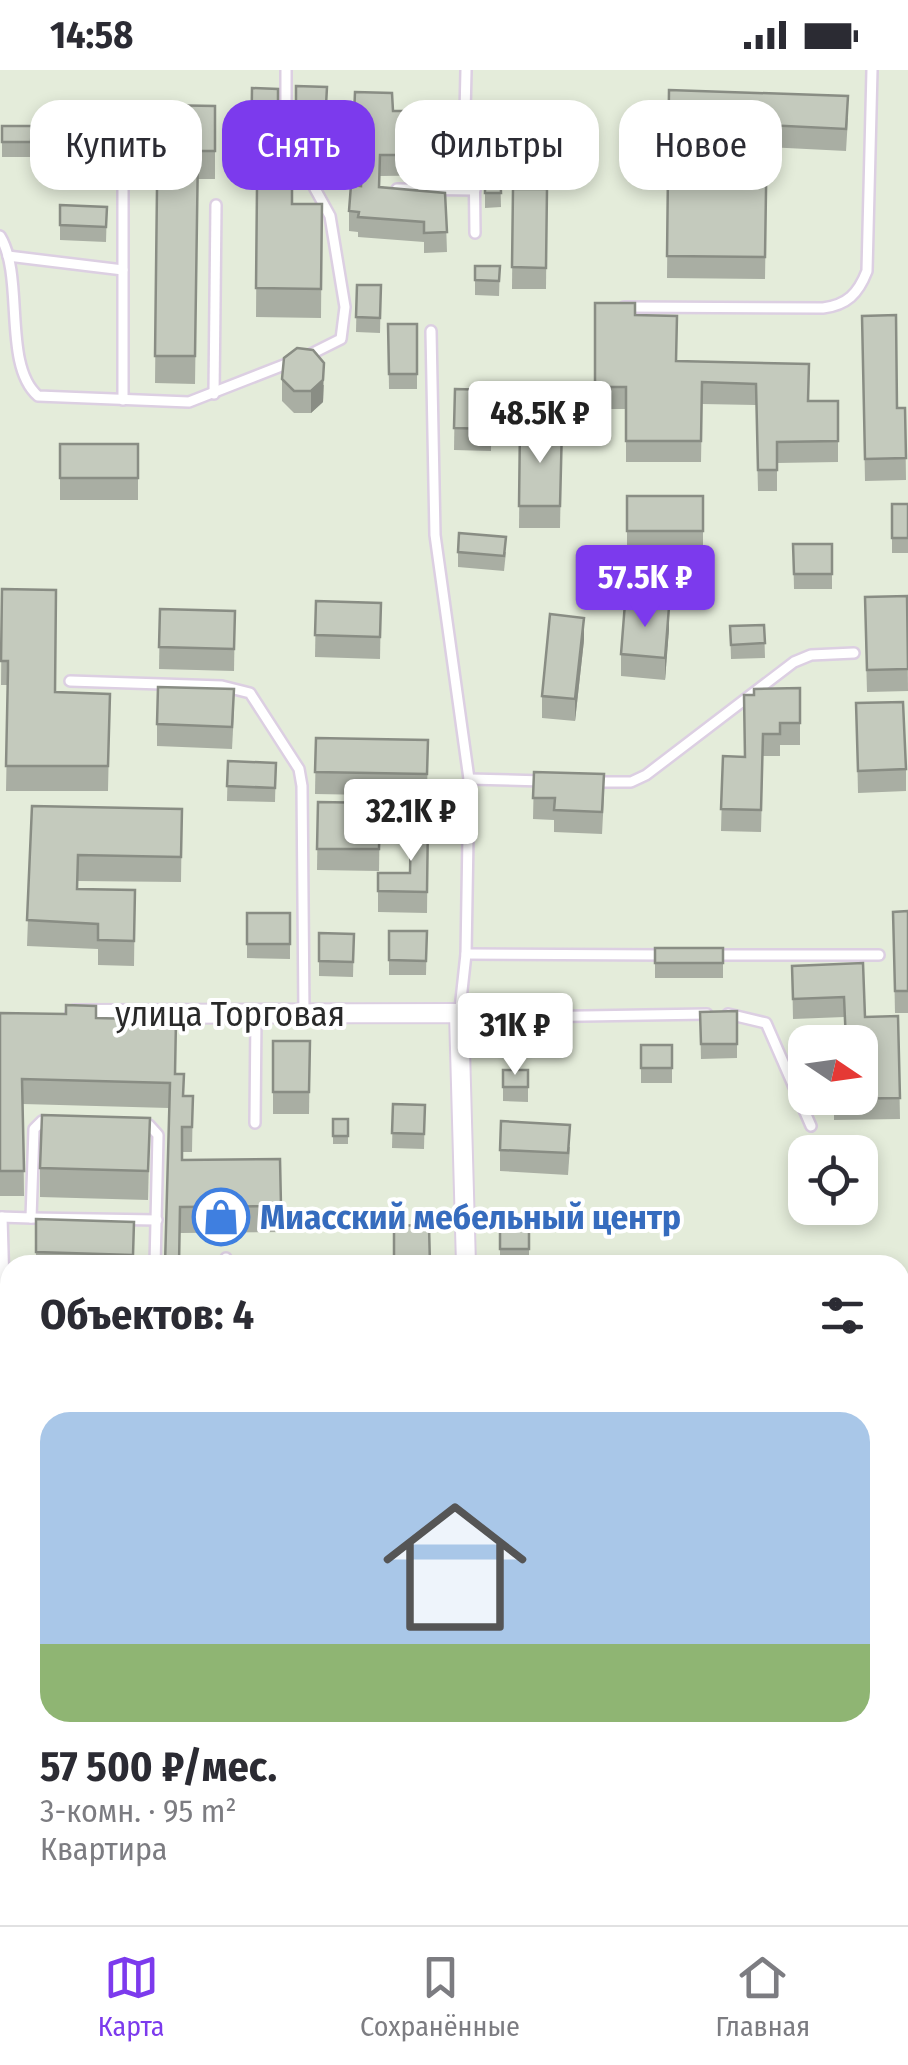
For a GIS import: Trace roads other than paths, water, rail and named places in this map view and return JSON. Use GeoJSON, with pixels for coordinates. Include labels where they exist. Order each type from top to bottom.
{"type":"FeatureCollection","features":[{"type":"Feature","properties":{"kind":"street","name":"улица Торговая"},"geometry":{"type":"LineString","coordinates":[[58,1014],[460,1016]]}},
{"type":"Feature","properties":{"kind":"street"},"geometry":{"type":"LineString","coordinates":[[460,1016],[466,1255]]}},
{"type":"Feature","properties":{"kind":"lane"},"geometry":{"type":"LineString","coordinates":[[0,236],[8,256],[24,378],[30,389],[48,399],[189,402],[332,346],[344,332],[345,307],[330,216],[286,136],[286,70]]}},
{"type":"Feature","properties":{"kind":"lane"},"geometry":{"type":"LineString","coordinates":[[465,100],[466,70]]}},
{"type":"Feature","properties":{"kind":"lane"},"geometry":{"type":"LineString","coordinates":[[618,307],[823,308],[841,305],[851,298],[867,271],[872,70]]}},
{"type":"Feature","properties":{"kind":"lane"},"geometry":{"type":"LineString","coordinates":[[123,190],[123,400]]}},
{"type":"Feature","properties":{"kind":"lane"},"geometry":{"type":"LineString","coordinates":[[475,190],[475,232]]}},
{"type":"Feature","properties":{"kind":"lane"},"geometry":{"type":"LineString","coordinates":[[214,394],[216,205]]}},
{"type":"Feature","properties":{"kind":"lane"},"geometry":{"type":"LineString","coordinates":[[8,256],[123,270]]}},
{"type":"Feature","properties":{"kind":"lane"},"geometry":{"type":"LineString","coordinates":[[432,330],[435,535],[469,780],[466,954],[460,1016],[752,1016],[766,1023],[812,1126]]}},
{"type":"Feature","properties":{"kind":"lane"},"geometry":{"type":"LineString","coordinates":[[577,781],[632,782],[794,662],[811,655],[854,653]]}},
{"type":"Feature","properties":{"kind":"lane"},"geometry":{"type":"LineString","coordinates":[[70,682],[222,686],[250,694],[299,769],[302,786],[304,1014]]}},
{"type":"Feature","properties":{"kind":"lane"},"geometry":{"type":"LineString","coordinates":[[469,780],[559,781]]}},
{"type":"Feature","properties":{"kind":"lane"},"geometry":{"type":"LineString","coordinates":[[466,954],[682,955]]}},
{"type":"Feature","properties":{"kind":"lane"},"geometry":{"type":"LineString","coordinates":[[702,955],[879,956]]}},
{"type":"Feature","properties":{"kind":"lane"},"geometry":{"type":"LineString","coordinates":[[255,1122],[256,1014]]}},
{"type":"Feature","properties":{"kind":"lane"},"geometry":{"type":"LineString","coordinates":[[31,1218],[34,1129],[42,1121],[60,1122]]}},
{"type":"Feature","properties":{"kind":"lane"},"geometry":{"type":"LineString","coordinates":[[131,1124],[149,1125],[158,1135],[155,1255]]}},
{"type":"Feature","properties":{"kind":"lane"},"geometry":{"type":"LineString","coordinates":[[3,1255],[1,1217],[157,1220]]}},
{"type":"Feature","properties":{"kind":"place","name":"Миасский мебельный центр"},"geometry":{"type":"Point","coordinates":[221,1217]}}]}
